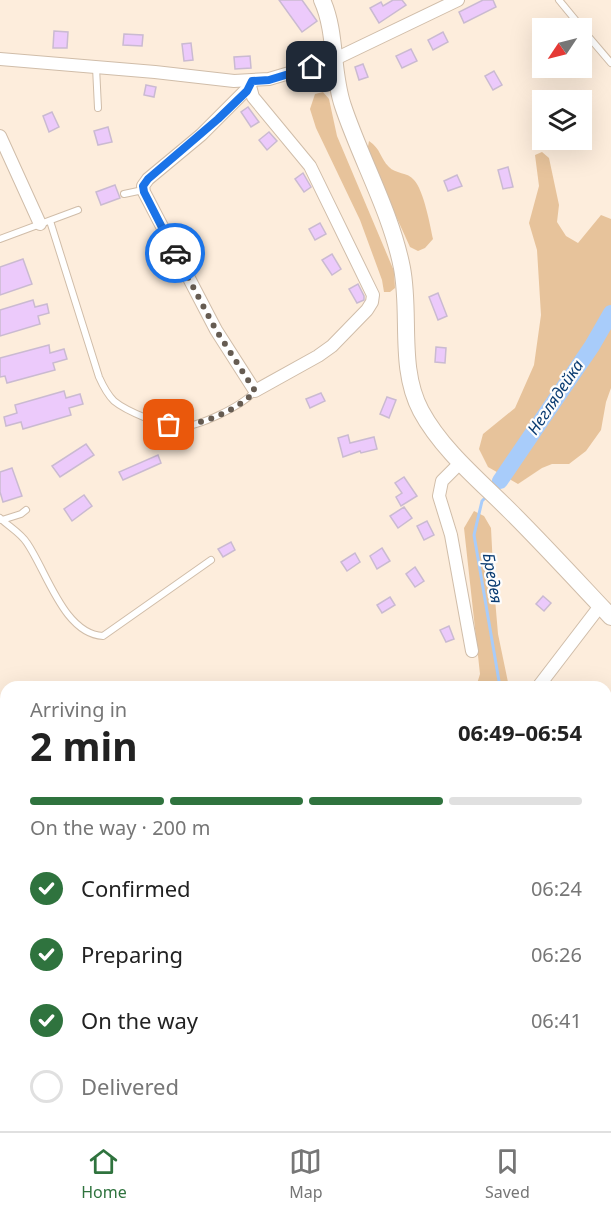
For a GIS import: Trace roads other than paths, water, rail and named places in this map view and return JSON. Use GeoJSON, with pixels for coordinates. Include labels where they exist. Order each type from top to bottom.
{"type":"FeatureCollection","features":[{"type":"Feature","properties":{"kind":"main road"},"geometry":{"type":"LineString","coordinates":[[322,0],[332,29],[333,60],[342,105],[395,241],[402,268],[406,295],[409,375],[414,393],[433,429],[461,462],[605,612]]}},
{"type":"Feature","properties":{"kind":"street"},"geometry":{"type":"LineString","coordinates":[[0,59],[251,84],[333,60],[458,0]]}},
{"type":"Feature","properties":{"kind":"street"},"geometry":{"type":"LineString","coordinates":[[251,84],[254,97],[260,106],[310,166],[373,295],[367,310],[332,346],[255,391],[216,330],[143,190],[148,179],[201,135],[251,84]]}},
{"type":"Feature","properties":{"kind":"street"},"geometry":{"type":"LineString","coordinates":[[0,136],[45,223]]}},
{"type":"Feature","properties":{"kind":"street"},"geometry":{"type":"LineString","coordinates":[[461,462],[442,481],[439,496],[451,535],[472,651]]}},
{"type":"Feature","properties":{"kind":"street"},"geometry":{"type":"LineString","coordinates":[[543,681],[605,612]]}},
{"type":"Feature","properties":{"kind":"lane"},"geometry":{"type":"LineString","coordinates":[[559,0],[573,18]]}},
{"type":"Feature","properties":{"kind":"lane"},"geometry":{"type":"LineString","coordinates":[[592,41],[611,63]]}},
{"type":"Feature","properties":{"kind":"lane"},"geometry":{"type":"LineString","coordinates":[[96,67],[98,108]]}},
{"type":"Feature","properties":{"kind":"lane"},"geometry":{"type":"LineString","coordinates":[[124,194],[143,190]]}},
{"type":"Feature","properties":{"kind":"lane"},"geometry":{"type":"LineString","coordinates":[[0,239],[78,210]]}},
{"type":"Feature","properties":{"kind":"lane"},"geometry":{"type":"LineString","coordinates":[[45,223],[99,377],[105,391],[114,401],[128,410],[180,427],[194,424],[239,405],[255,391]]}},
{"type":"Feature","properties":{"kind":"lane"},"geometry":{"type":"LineString","coordinates":[[1,519],[26,510]]}},
{"type":"Feature","properties":{"kind":"lane"},"geometry":{"type":"LineString","coordinates":[[1,519],[26,540],[64,610],[77,626],[91,635],[103,636],[211,560]]}},
{"type":"Feature","properties":{"kind":"waterway","name":"Неглядейка"},"geometry":{"type":"LineString","coordinates":[[500,481],[592,346],[611,313]]}},
{"type":"Feature","properties":{"kind":"waterway","name":"Бредея"},"geometry":{"type":"LineString","coordinates":[[493,488],[500,481]]}},
{"type":"Feature","properties":{"kind":"waterway","name":"Бредея"},"geometry":{"type":"LineString","coordinates":[[487,496],[482,501],[474,535],[499,681]]}}]}
